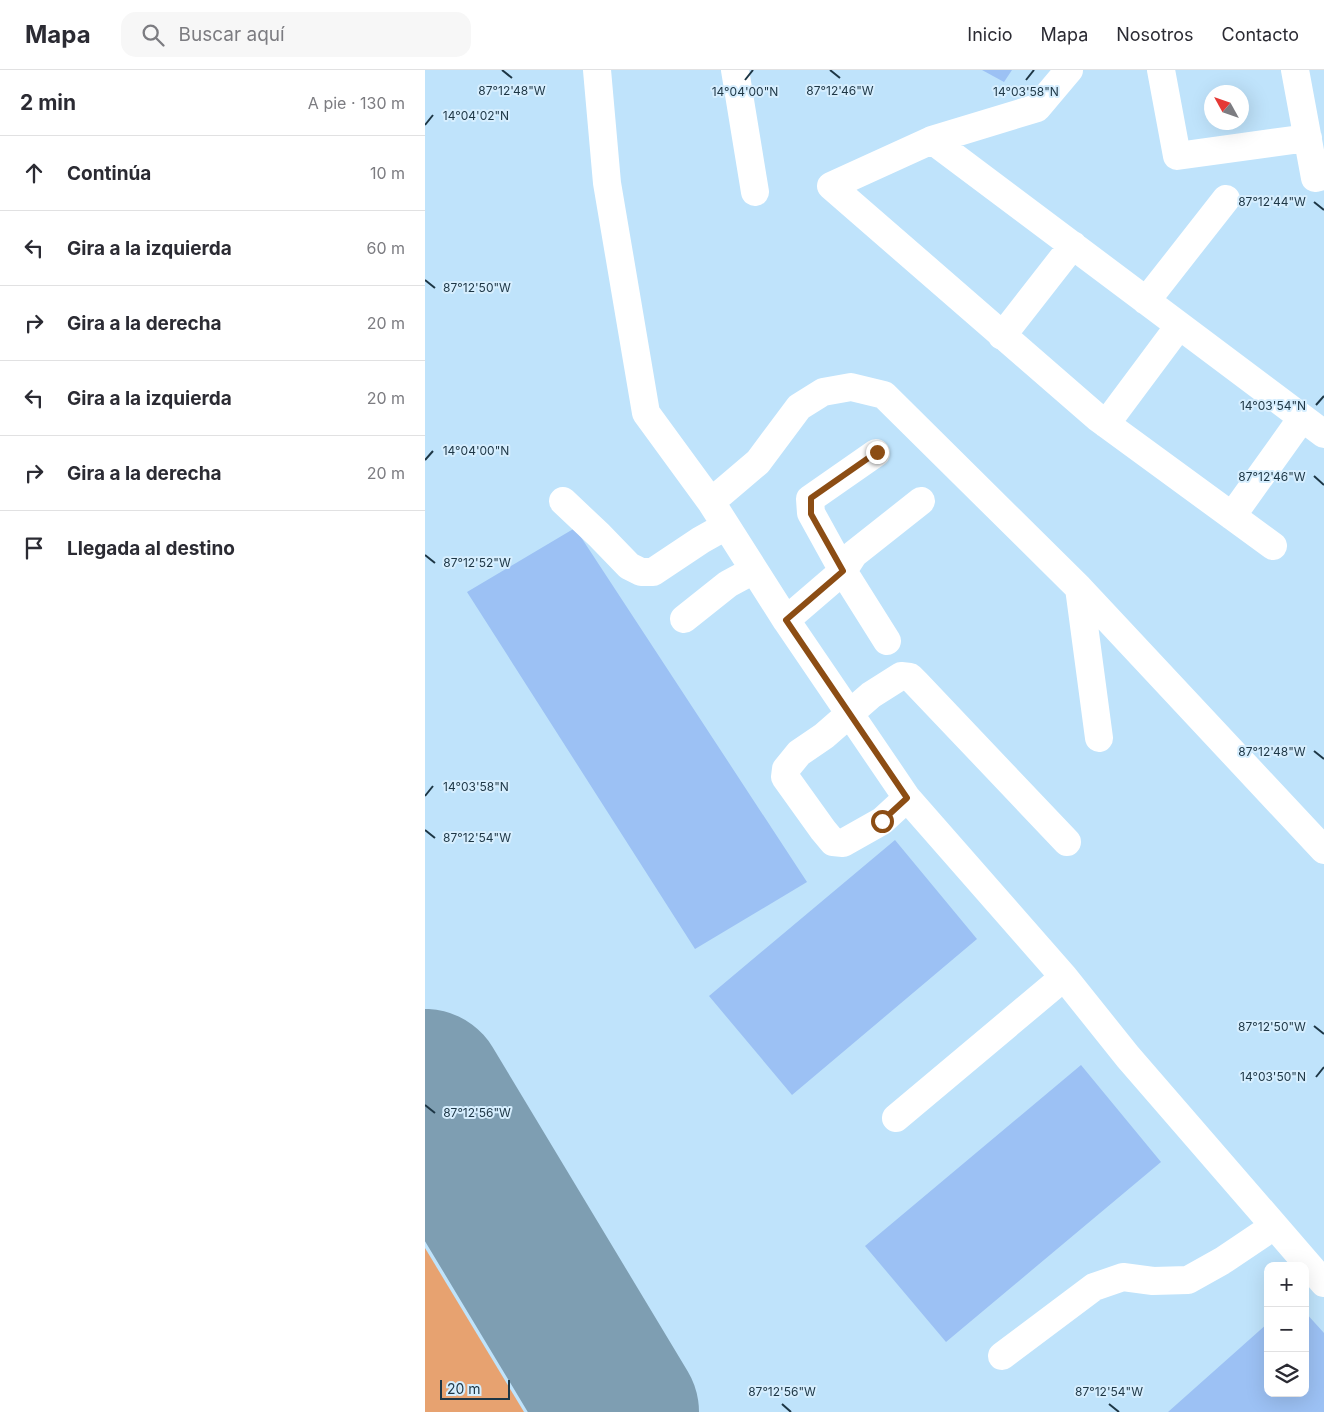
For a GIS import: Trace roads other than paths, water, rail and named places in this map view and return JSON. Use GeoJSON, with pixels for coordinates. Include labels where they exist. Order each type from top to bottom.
{"type":"FeatureCollection","features":[{"type":"Feature","properties":{"kind":"street"},"geometry":{"type":"LineString","coordinates":[[597,70],[607,183],[646,413],[711,502],[786,620],[907,798],[1064,977],[1128,1058],[1324,1283]]}},
{"type":"Feature","properties":{"kind":"street"},"geometry":{"type":"LineString","coordinates":[[735,70],[755,192]]}},
{"type":"Feature","properties":{"kind":"street"},"geometry":{"type":"LineString","coordinates":[[1069,70],[1037,108],[932,140],[831,186],[1106,424],[1273,546]]}},
{"type":"Feature","properties":{"kind":"street"},"geometry":{"type":"LineString","coordinates":[[1161,70],[1177,156],[1308,138]]}},
{"type":"Feature","properties":{"kind":"street"},"geometry":{"type":"LineString","coordinates":[[1295,70],[1315,178],[1324,176]]}},
{"type":"Feature","properties":{"kind":"street"},"geometry":{"type":"LineString","coordinates":[[932,140],[1324,434]]}},
{"type":"Feature","properties":{"kind":"street"},"geometry":{"type":"LineString","coordinates":[[1146,301],[1226,199]]}},
{"type":"Feature","properties":{"kind":"street"},"geometry":{"type":"LineString","coordinates":[[1003,336],[1073,245]]}},
{"type":"Feature","properties":{"kind":"street"},"geometry":{"type":"LineString","coordinates":[[1106,424],[1179,326]]}},
{"type":"Feature","properties":{"kind":"street"},"geometry":{"type":"LineString","coordinates":[[711,502],[758,462],[799,407],[823,392],[851,387],[884,395],[1079,588],[1324,850]]}},
{"type":"Feature","properties":{"kind":"street"},"geometry":{"type":"LineString","coordinates":[[1232,516],[1302,418]]}},
{"type":"Feature","properties":{"kind":"street"},"geometry":{"type":"LineString","coordinates":[[877,452],[811,498],[811,514],[843,571],[887,641]]}},
{"type":"Feature","properties":{"kind":"street"},"geometry":{"type":"LineString","coordinates":[[563,501],[629,566],[641,572],[653,572],[726,526]]}},
{"type":"Feature","properties":{"kind":"street"},"geometry":{"type":"LineString","coordinates":[[786,620],[843,571],[855,554],[921,501]]}},
{"type":"Feature","properties":{"kind":"street"},"geometry":{"type":"LineString","coordinates":[[684,619],[728,584],[754,570]]}},
{"type":"Feature","properties":{"kind":"street"},"geometry":{"type":"LineString","coordinates":[[1079,588],[1099,738]]}},
{"type":"Feature","properties":{"kind":"street"},"geometry":{"type":"LineString","coordinates":[[907,798],[882,821],[843,843],[833,842],[785,776],[786,769],[799,753],[824,736],[871,695],[901,676],[909,677],[1067,842]]}},
{"type":"Feature","properties":{"kind":"street"},"geometry":{"type":"LineString","coordinates":[[896,1118],[1064,977]]}},
{"type":"Feature","properties":{"kind":"street"},"geometry":{"type":"LineString","coordinates":[[1002,1356],[1094,1287],[1123,1276],[1153,1281],[1188,1280],[1222,1261],[1274,1226]]}}]}
